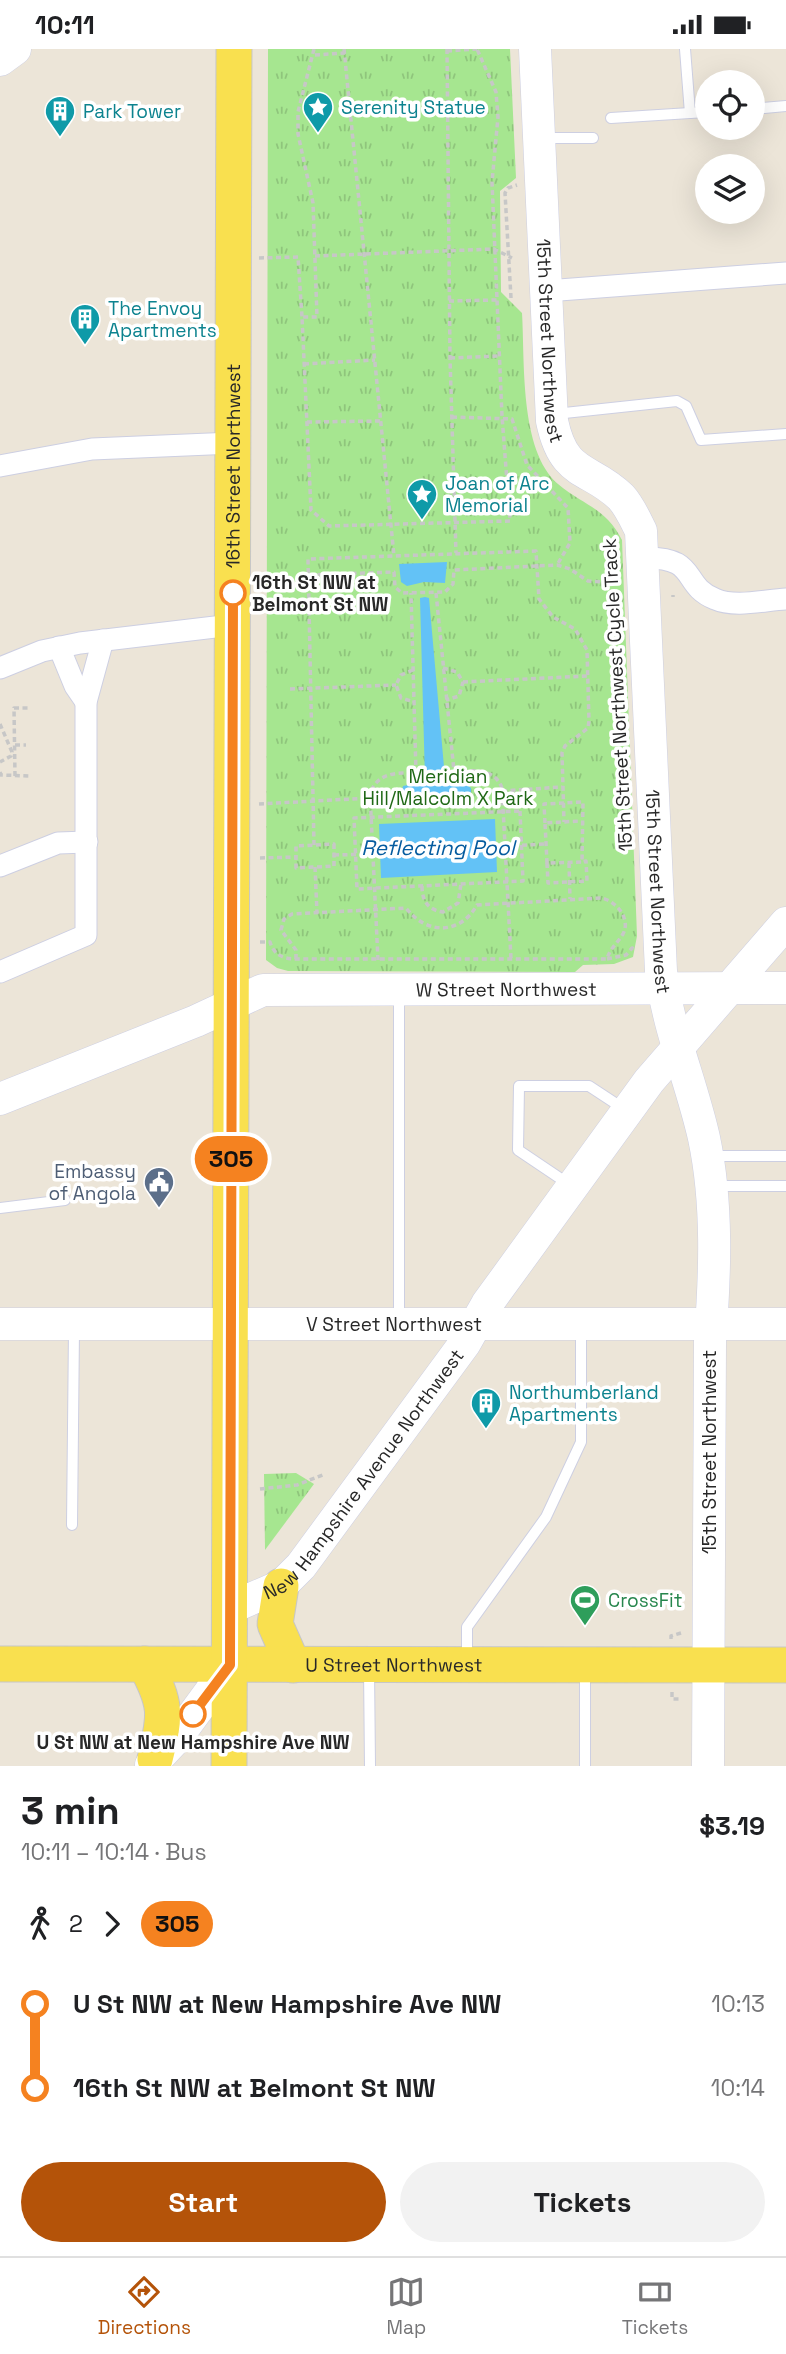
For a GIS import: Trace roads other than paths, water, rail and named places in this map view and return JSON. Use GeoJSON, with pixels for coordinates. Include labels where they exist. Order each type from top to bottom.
{"type":"FeatureCollection","features":[{"type":"Feature","properties":{"kind":"main road","name":"16th Street Northwest"},"geometry":{"type":"LineString","coordinates":[[229,1766],[234,49]]}},
{"type":"Feature","properties":{"kind":"main road"},"geometry":{"type":"LineString","coordinates":[[281,1586],[275,1623],[293,1665]]}},
{"type":"Feature","properties":{"kind":"main road","name":"U Street Northwest"},"geometry":{"type":"LineString","coordinates":[[0,1664],[786,1665]]}},
{"type":"Feature","properties":{"kind":"main road"},"geometry":{"type":"LineString","coordinates":[[145,1664],[160,1692],[165,1710],[153,1762]]}},
{"type":"Feature","properties":{"kind":"street"},"geometry":{"type":"LineString","coordinates":[[0,60],[15,49]]}},
{"type":"Feature","properties":{"kind":"street","name":"15th Street Northwest"},"geometry":{"type":"LineString","coordinates":[[535,49],[554,433],[570,462],[581,472],[611,489],[627,506],[641,531],[664,989],[709,1171],[711,1324],[708,1766]]}},
{"type":"Feature","properties":{"kind":"street"},"geometry":{"type":"LineString","coordinates":[[546,291],[786,273]]}},
{"type":"Feature","properties":{"kind":"street"},"geometry":{"type":"LineString","coordinates":[[0,466],[92,449],[233,443]]}},
{"type":"Feature","properties":{"kind":"street"},"geometry":{"type":"LineString","coordinates":[[644,558],[670,559],[679,563],[703,591],[723,602],[786,599]]}},
{"type":"Feature","properties":{"kind":"street"},"geometry":{"type":"LineString","coordinates":[[0,668],[59,647],[232,625]]}},
{"type":"Feature","properties":{"kind":"street"},"geometry":{"type":"LineString","coordinates":[[0,972],[86,935],[86,702],[103,640]]}},
{"type":"Feature","properties":{"kind":"street"},"geometry":{"type":"LineString","coordinates":[[59,647],[75,686],[86,702]]}},
{"type":"Feature","properties":{"kind":"street"},"geometry":{"type":"LineString","coordinates":[[0,866],[58,843],[87,842]]}},
{"type":"Feature","properties":{"kind":"street","name":"New Hampshire Avenue Northwest"},"geometry":{"type":"LineString","coordinates":[[230,1608],[281,1586],[308,1557],[626,1111],[786,923]]}},
{"type":"Feature","properties":{"kind":"street","name":"W Street Northwest"},"geometry":{"type":"LineString","coordinates":[[0,1099],[263,990],[786,988]]}},
{"type":"Feature","properties":{"kind":"street","name":"V Street Northwest"},"geometry":{"type":"LineString","coordinates":[[0,1324],[786,1324]]}},
{"type":"Feature","properties":{"kind":"street"},"geometry":{"type":"LineString","coordinates":[[153,1762],[177,1737],[230,1665]]}},
{"type":"Feature","properties":{"kind":"lane"},"geometry":{"type":"LineString","coordinates":[[685,49],[690,113]]}},
{"type":"Feature","properties":{"kind":"lane"},"geometry":{"type":"LineString","coordinates":[[765,108],[786,106]]}},
{"type":"Feature","properties":{"kind":"lane"},"geometry":{"type":"LineString","coordinates":[[611,118],[695,113]]}},
{"type":"Feature","properties":{"kind":"lane"},"geometry":{"type":"LineString","coordinates":[[540,138],[593,138]]}},
{"type":"Feature","properties":{"kind":"lane"},"geometry":{"type":"LineString","coordinates":[[552,414],[677,401],[686,406],[701,440],[786,434]]}},
{"type":"Feature","properties":{"kind":"lane"},"geometry":{"type":"LineString","coordinates":[[399,990],[399,1324]]}},
{"type":"Feature","properties":{"kind":"lane"},"geometry":{"type":"LineString","coordinates":[[572,1187],[517,1150],[519,1086],[589,1086],[626,1111]]}},
{"type":"Feature","properties":{"kind":"lane"},"geometry":{"type":"LineString","coordinates":[[709,1171],[786,1156]]}},
{"type":"Feature","properties":{"kind":"lane"},"geometry":{"type":"LineString","coordinates":[[709,1171],[786,1186]]}},
{"type":"Feature","properties":{"kind":"lane"},"geometry":{"type":"LineString","coordinates":[[0,1208],[65,1200]]}},
{"type":"Feature","properties":{"kind":"lane"},"geometry":{"type":"LineString","coordinates":[[72,1525],[74,1324]]}},
{"type":"Feature","properties":{"kind":"lane"},"geometry":{"type":"LineString","coordinates":[[467,1665],[467,1627],[540,1528],[580,1442],[580,1324]]}},
{"type":"Feature","properties":{"kind":"lane"},"geometry":{"type":"LineString","coordinates":[[369,1665],[370,1766]]}},
{"type":"Feature","properties":{"kind":"lane"},"geometry":{"type":"LineString","coordinates":[[585,1665],[585,1766]]}},
{"type":"Feature","properties":{"kind":"water"},"geometry":{"type":"Polygon","coordinates":[[[447,562],[445,583],[424,582],[407,586],[401,582],[399,564],[447,562]]]}},
{"type":"Feature","properties":{"kind":"water"},"geometry":{"type":"Polygon","coordinates":[[[420,598],[429,598],[445,778],[448,781],[460,780],[471,788],[471,796],[464,800],[465,804],[409,807],[400,798],[403,786],[423,782],[425,779],[420,598]]]}},
{"type":"Feature","properties":{"kind":"water","name":"Reflecting Pool"},"geometry":{"type":"Polygon","coordinates":[[[495,819],[497,872],[381,878],[379,824],[495,819]]]}},
{"type":"Feature","properties":{"kind":"place","name":"Serenity Statue"},"geometry":{"type":"Point","coordinates":[318,134]}},
{"type":"Feature","properties":{"kind":"place","name":"Park Tower"},"geometry":{"type":"Point","coordinates":[60,138]}},
{"type":"Feature","properties":{"kind":"place","name":"The Envoy Apartments"},"geometry":{"type":"Point","coordinates":[85,346]}},
{"type":"Feature","properties":{"kind":"place","name":"Joan of Arc Memorial"},"geometry":{"type":"Point","coordinates":[422,521]}},
{"type":"Feature","properties":{"kind":"place","name":"16th St NW at Belmont St NW"},"geometry":{"type":"Point","coordinates":[233,593]}},
{"type":"Feature","properties":{"kind":"place","name":"Embassy of Angola"},"geometry":{"type":"Point","coordinates":[159,1209]}},
{"type":"Feature","properties":{"kind":"place","name":"Northumberland Apartments"},"geometry":{"type":"Point","coordinates":[486,1430]}},
{"type":"Feature","properties":{"kind":"place","name":"CrossFit"},"geometry":{"type":"Point","coordinates":[585,1627]}},
{"type":"Feature","properties":{"kind":"place","name":"U St NW at New Hampshire Ave NW"},"geometry":{"type":"Point","coordinates":[193,1714]}},
{"type":"Feature","properties":{"kind":"park label","name":"Meridian Hill/Malcolm X Park"},"geometry":{"type":"Point","coordinates":[448,787]}}]}
